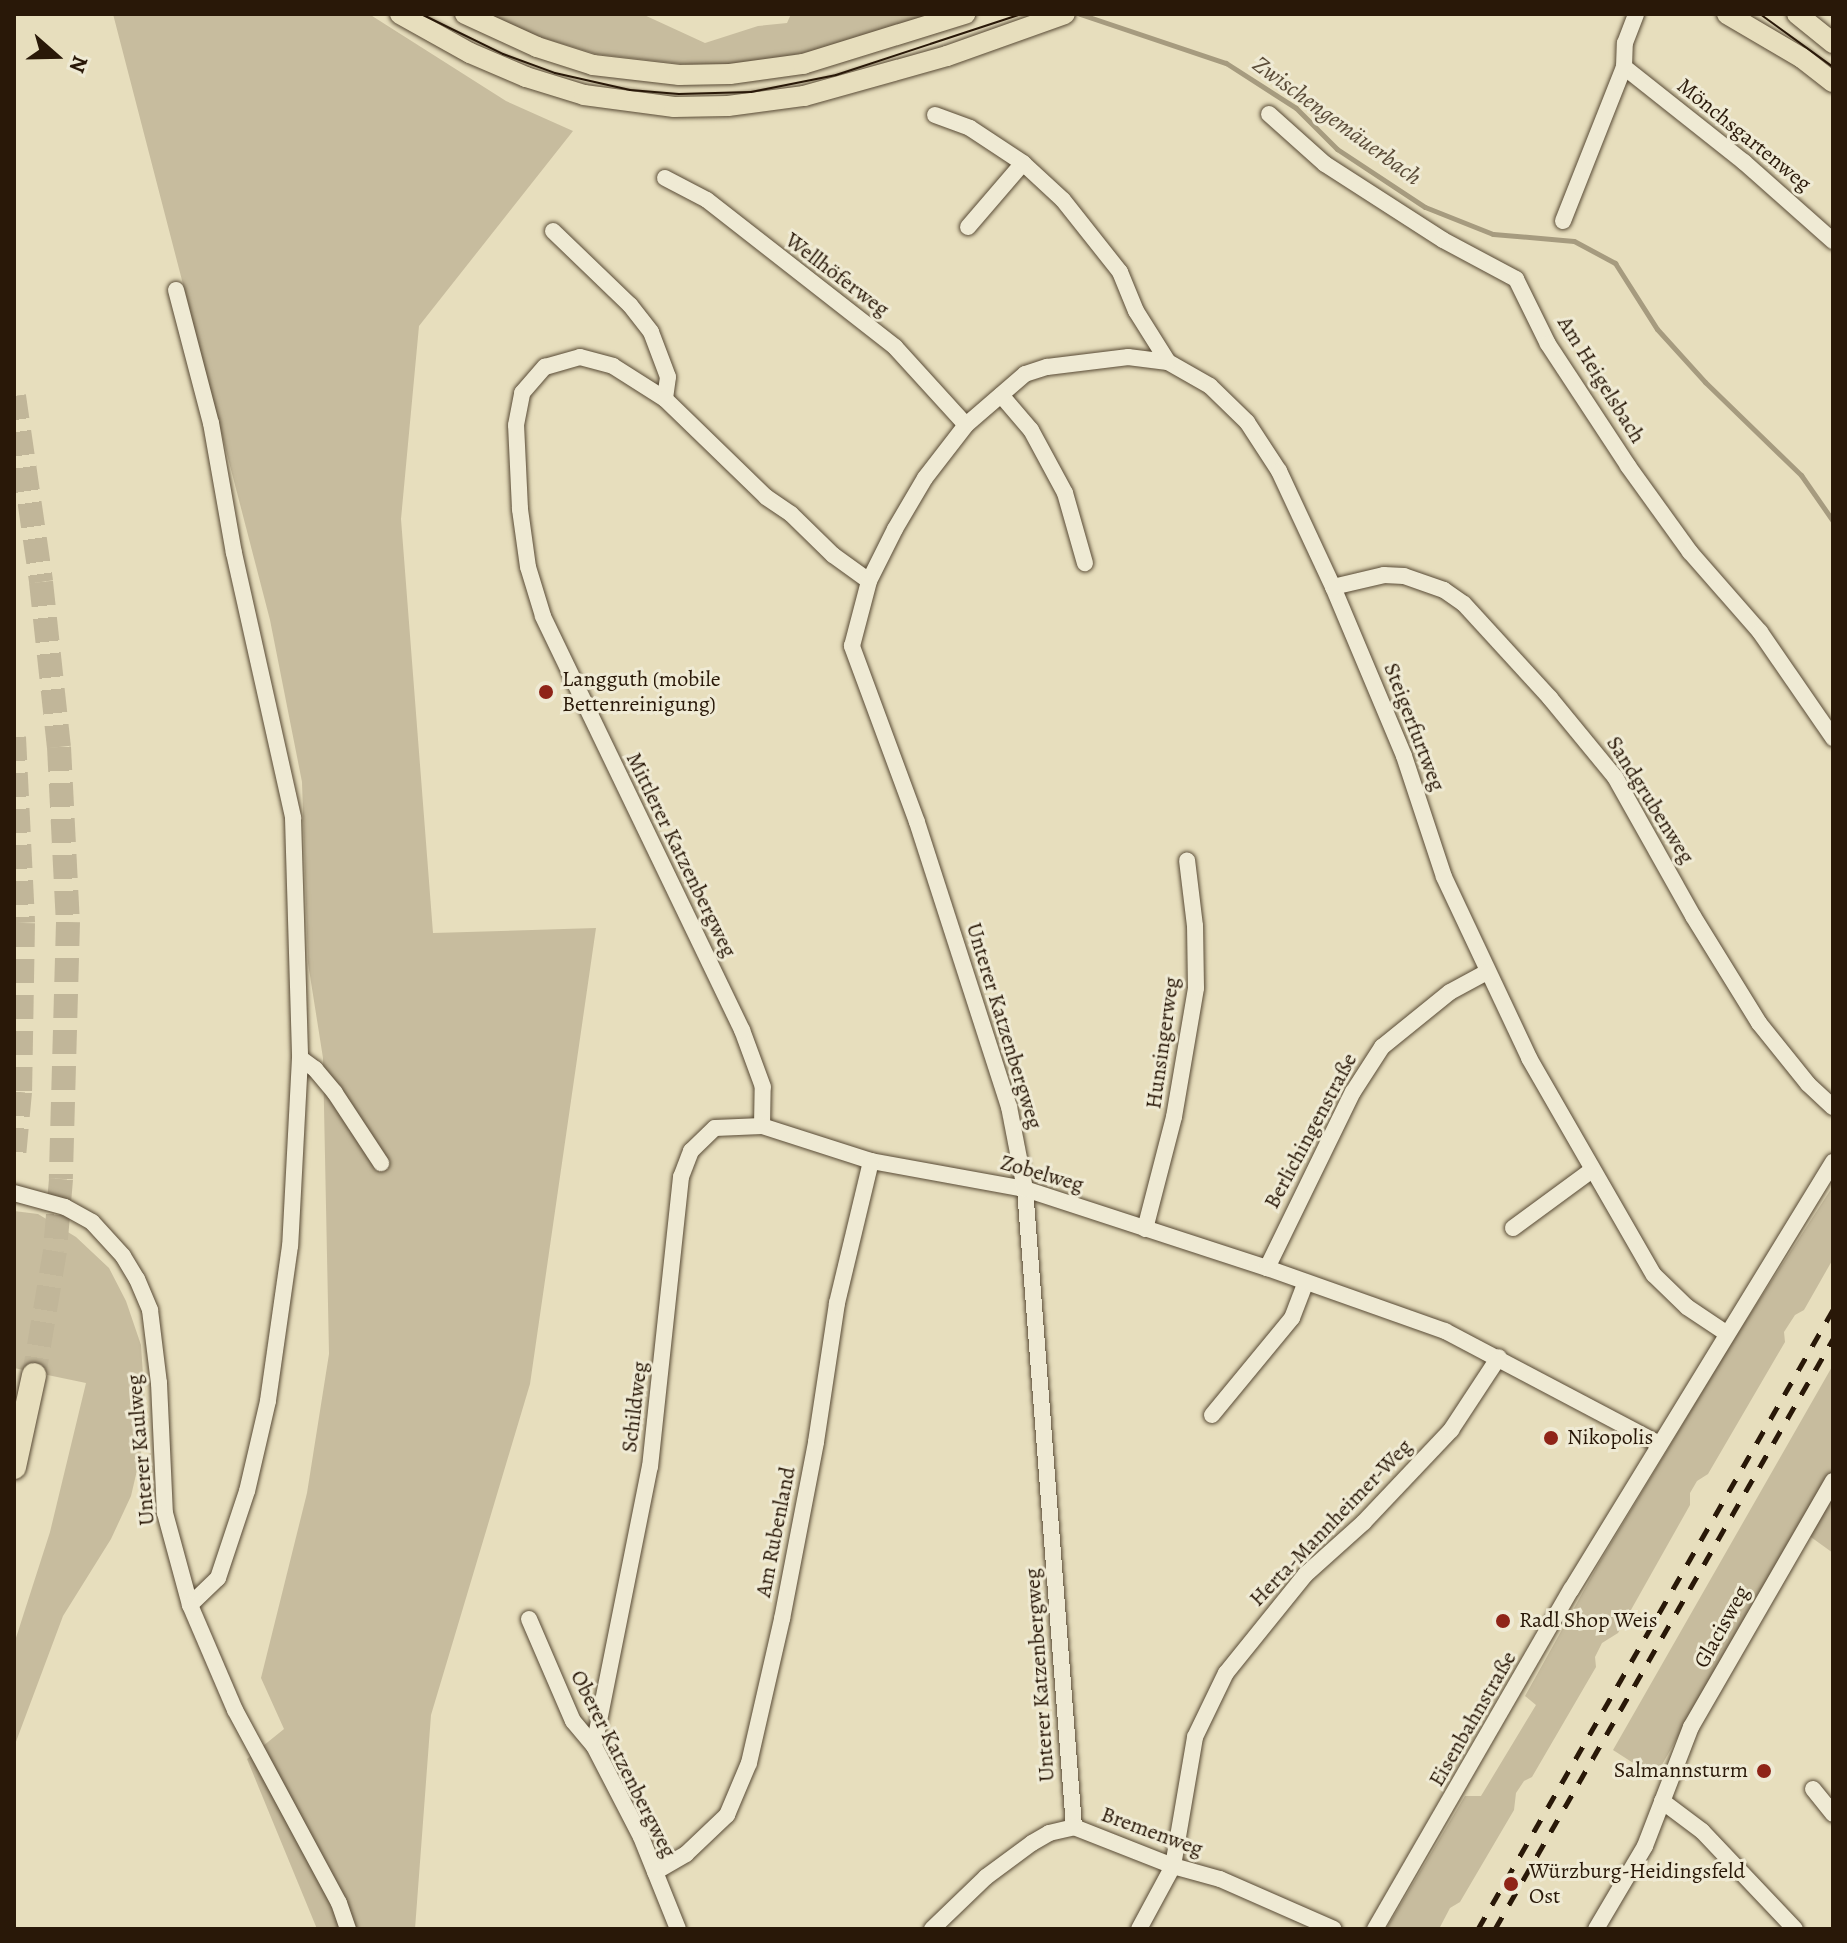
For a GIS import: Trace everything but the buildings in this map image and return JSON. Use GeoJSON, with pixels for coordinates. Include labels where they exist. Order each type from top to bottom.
{"type":"FeatureCollection","features":[{"type":"Feature","properties":{"kind":"highway"},"geometry":{"type":"LineString","coordinates":[[14,1467],[34,1375]]}},
{"type":"Feature","properties":{"kind":"main road"},"geometry":{"type":"LineString","coordinates":[[400,14],[470,53],[526,77],[584,95],[674,107],[728,106],[804,96],[947,56],[1065,14]]}},
{"type":"Feature","properties":{"kind":"main road"},"geometry":{"type":"LineString","coordinates":[[465,14],[537,47],[593,65],[679,75],[730,74],[803,64],[965,14]]}},
{"type":"Feature","properties":{"kind":"main road"},"geometry":{"type":"LineString","coordinates":[[1727,14],[1802,58],[1833,82]]}},
{"type":"Feature","properties":{"kind":"main road"},"geometry":{"type":"LineString","coordinates":[[1797,14],[1833,43]]}},
{"type":"Feature","properties":{"kind":"street"},"geometry":{"type":"LineString","coordinates":[[1563,221],[1624,67],[1625,43],[1636,14]]}},
{"type":"Feature","properties":{"kind":"street","name":"Mönchsgartenweg"},"geometry":{"type":"LineString","coordinates":[[1624,67],[1744,162],[1833,241]]}},
{"type":"Feature","properties":{"kind":"street","name":"Am Heigelsbach"},"geometry":{"type":"LineString","coordinates":[[1269,114],[1325,164],[1443,240],[1516,279],[1548,344],[1628,466],[1690,552],[1760,632],[1833,738]]}},
{"type":"Feature","properties":{"kind":"street","name":"Steigerfurtweg"},"geometry":{"type":"LineString","coordinates":[[935,115],[970,128],[1023,163],[1093,234],[1120,272],[1136,311],[1168,362],[1210,386],[1247,422],[1279,471],[1333,587],[1404,756],[1444,877],[1487,972],[1592,1170],[1654,1275],[1687,1307],[1726,1333]]}},
{"type":"Feature","properties":{"kind":"street"},"geometry":{"type":"LineString","coordinates":[[968,227],[1023,163]]}},
{"type":"Feature","properties":{"kind":"street","name":"Wellhöferweg"},"geometry":{"type":"LineString","coordinates":[[665,178],[707,200],[895,347],[966,425]]}},
{"type":"Feature","properties":{"kind":"street"},"geometry":{"type":"LineString","coordinates":[[553,231],[630,305],[651,332],[668,377],[665,399]]}},
{"type":"Feature","properties":{"kind":"street"},"geometry":{"type":"LineString","coordinates":[[176,290],[211,423],[234,553],[293,818],[300,1058],[290,1246],[268,1401],[247,1491],[218,1578],[190,1605]]}},
{"type":"Feature","properties":{"kind":"street","name":"Mittlerer Katzenbergweg"},"geometry":{"type":"LineString","coordinates":[[762,1126],[763,1087],[742,1030],[543,616],[528,567],[520,509],[516,425],[522,393],[545,367],[580,357],[613,366],[665,399],[766,497],[791,514],[833,555],[869,581]]}},
{"type":"Feature","properties":{"kind":"street","name":"Unterer Katzenbergweg"},"geometry":{"type":"LineString","coordinates":[[1074,1827],[1025,1189],[1009,1107],[917,822],[852,646],[869,581],[925,478],[966,425],[1025,374],[1047,367],[1128,357],[1168,362]]}},
{"type":"Feature","properties":{"kind":"street"},"geometry":{"type":"LineString","coordinates":[[1001,395],[1031,430],[1065,493],[1085,563]]}},
{"type":"Feature","properties":{"kind":"street","name":"Sandgrubenweg"},"geometry":{"type":"LineString","coordinates":[[1333,587],[1384,575],[1404,576],[1444,590],[1464,604],[1550,698],[1615,777],[1693,916],[1759,1023],[1808,1084],[1833,1107]]}},
{"type":"Feature","properties":{"kind":"street","name":"Hunsingerweg"},"geometry":{"type":"LineString","coordinates":[[1145,1229],[1174,1117],[1196,988],[1195,926],[1187,860]]}},
{"type":"Feature","properties":{"kind":"street","name":"Berlichingenstraße"},"geometry":{"type":"LineString","coordinates":[[1267,1268],[1347,1104],[1382,1047],[1450,992],[1487,972]]}},
{"type":"Feature","properties":{"kind":"street"},"geometry":{"type":"LineString","coordinates":[[300,1058],[315,1069],[335,1093],[381,1163]]}},
{"type":"Feature","properties":{"kind":"street","name":"Zobelweg"},"geometry":{"type":"LineString","coordinates":[[762,1126],[871,1161],[1025,1189],[1267,1268],[1305,1284],[1445,1331],[1659,1444]]}},
{"type":"Feature","properties":{"kind":"street","name":"Schildweg"},"geometry":{"type":"LineString","coordinates":[[594,1746],[650,1467],[681,1177],[691,1151],[715,1128],[762,1126]]}},
{"type":"Feature","properties":{"kind":"street","name":"Am Rubenland"},"geometry":{"type":"LineString","coordinates":[[655,1872],[686,1854],[727,1815],[749,1763],[802,1516],[830,1365],[837,1303],[871,1161]]}},
{"type":"Feature","properties":{"kind":"street","name":"Eisenbahnstraße"},"geometry":{"type":"LineString","coordinates":[[1375,1929],[1659,1444],[1833,1162]]}},
{"type":"Feature","properties":{"kind":"street"},"geometry":{"type":"LineString","coordinates":[[1513,1228],[1592,1170]]}},
{"type":"Feature","properties":{"kind":"street","name":"Unterer Kaulweg"},"geometry":{"type":"LineString","coordinates":[[14,1193],[65,1207],[92,1222],[123,1256],[141,1289],[150,1310],[159,1383],[165,1513],[190,1605],[235,1710],[339,1903],[348,1929]]}},
{"type":"Feature","properties":{"kind":"street"},"geometry":{"type":"LineString","coordinates":[[1212,1415],[1292,1318],[1305,1284]]}},
{"type":"Feature","properties":{"kind":"street","name":"Herta-Mannheimer-Weg"},"geometry":{"type":"LineString","coordinates":[[1139,1929],[1173,1866],[1195,1737],[1226,1673],[1305,1575],[1364,1522],[1451,1430],[1499,1357]]}},
{"type":"Feature","properties":{"kind":"street","name":"Glacisweg"},"geometry":{"type":"LineString","coordinates":[[1596,1929],[1645,1846],[1691,1727],[1833,1481]]}},
{"type":"Feature","properties":{"kind":"street","name":"Oberer Katzenbergweg"},"geometry":{"type":"LineString","coordinates":[[529,1619],[573,1721],[594,1746],[655,1872],[678,1929]]}},
{"type":"Feature","properties":{"kind":"street"},"geometry":{"type":"LineString","coordinates":[[1813,1789],[1833,1814]]}},
{"type":"Feature","properties":{"kind":"street"},"geometry":{"type":"LineString","coordinates":[[1662,1801],[1702,1831],[1795,1929]]}},
{"type":"Feature","properties":{"kind":"street","name":"Bremenweg"},"geometry":{"type":"LineString","coordinates":[[932,1929],[986,1877],[1032,1843],[1049,1833],[1074,1827],[1173,1866],[1220,1879],[1334,1929]]}},
{"type":"Feature","properties":{"kind":"shaded area"},"geometry":{"type":"Polygon","coordinates":[[[113,14],[369,14],[506,101],[573,131],[419,326],[401,519],[433,933],[596,928],[530,1384],[431,1715],[415,1929],[317,1929],[247,1759],[284,1729],[261,1678],[307,1493],[329,1354],[323,1058],[308,963],[302,782],[270,620],[113,14]]]}},
{"type":"Feature","properties":{"kind":"shaded area"},"geometry":{"type":"Polygon","coordinates":[[[488,14],[642,14],[705,43],[758,26],[787,23],[791,14],[937,14],[857,41],[780,58],[738,64],[692,65],[596,54],[537,36],[488,14]]]}},
{"type":"Feature","properties":{"kind":"shaded area"},"geometry":{"type":"Polygon","coordinates":[[[1833,1186],[1833,1259],[1804,1310],[1795,1315],[1784,1332],[1785,1342],[1708,1474],[1697,1481],[1690,1493],[1690,1505],[1618,1633],[1602,1643],[1595,1657],[1596,1667],[1532,1777],[1524,1781],[1516,1793],[1514,1810],[1460,1902],[1450,1908],[1439,1929],[1386,1929],[1465,1796],[1481,1796],[1536,1705],[1525,1696],[1598,1565],[1734,1339],[1833,1186]]]}},
{"type":"Feature","properties":{"kind":"shaded area"},"geometry":{"type":"Polygon","coordinates":[[[14,1211],[38,1214],[76,1237],[109,1268],[126,1301],[141,1345],[145,1405],[141,1453],[131,1496],[111,1539],[63,1616],[14,1747],[14,1644],[50,1532],[86,1383],[14,1368],[14,1211]]]}},
{"type":"Feature","properties":{"kind":"shaded area"},"geometry":{"type":"Polygon","coordinates":[[[1833,1365],[1833,1553],[1797,1527],[1655,1777],[1613,1750],[1833,1365]]]}},
{"type":"Feature","properties":{"kind":"waterway","name":"Zwischengemäuerbach"},"geometry":{"type":"LineString","coordinates":[[1080,14],[1226,63],[1296,108],[1337,149],[1425,207],[1493,234],[1574,241],[1615,263],[1657,329],[1705,382],[1801,475],[1833,521]]}},
{"type":"Feature","properties":{"kind":"tunnel"},"geometry":{"type":"LineString","coordinates":[[14,396],[41,582],[59,747],[68,922],[61,1179],[55,1251],[34,1375]]}},
{"type":"Feature","properties":{"kind":"tunnel"},"geometry":{"type":"LineString","coordinates":[[14,737],[23,923],[20,1092],[14,1157]]}},
{"type":"Feature","properties":{"kind":"tram line"},"geometry":{"type":"LineString","coordinates":[[421,14],[503,54],[555,73],[630,90],[679,94],[751,92],[836,75],[1022,14]]}},
{"type":"Feature","properties":{"kind":"tram line"},"geometry":{"type":"LineString","coordinates":[[1760,14],[1833,67]]}},
{"type":"Feature","properties":{"kind":"railway"},"geometry":{"type":"LineString","coordinates":[[1478,1929],[1833,1310]]}},
{"type":"Feature","properties":{"kind":"railway"},"geometry":{"type":"LineString","coordinates":[[1495,1929],[1833,1339]]}},
{"type":"Feature","properties":{"kind":"place","name":"Langguth (mobile Bettenreinigung)"},"geometry":{"type":"Point","coordinates":[546,692]}},
{"type":"Feature","properties":{"kind":"place","name":"Nikopolis"},"geometry":{"type":"Point","coordinates":[1551,1438]}},
{"type":"Feature","properties":{"kind":"place","name":"Radl Shop Weis"},"geometry":{"type":"Point","coordinates":[1503,1621]}},
{"type":"Feature","properties":{"kind":"place","name":"Salmannsturm"},"geometry":{"type":"Point","coordinates":[1764,1771]}},
{"type":"Feature","properties":{"kind":"place","name":"Würzburg-Heidingsfeld Ost"},"geometry":{"type":"Point","coordinates":[1511,1884]}}]}
